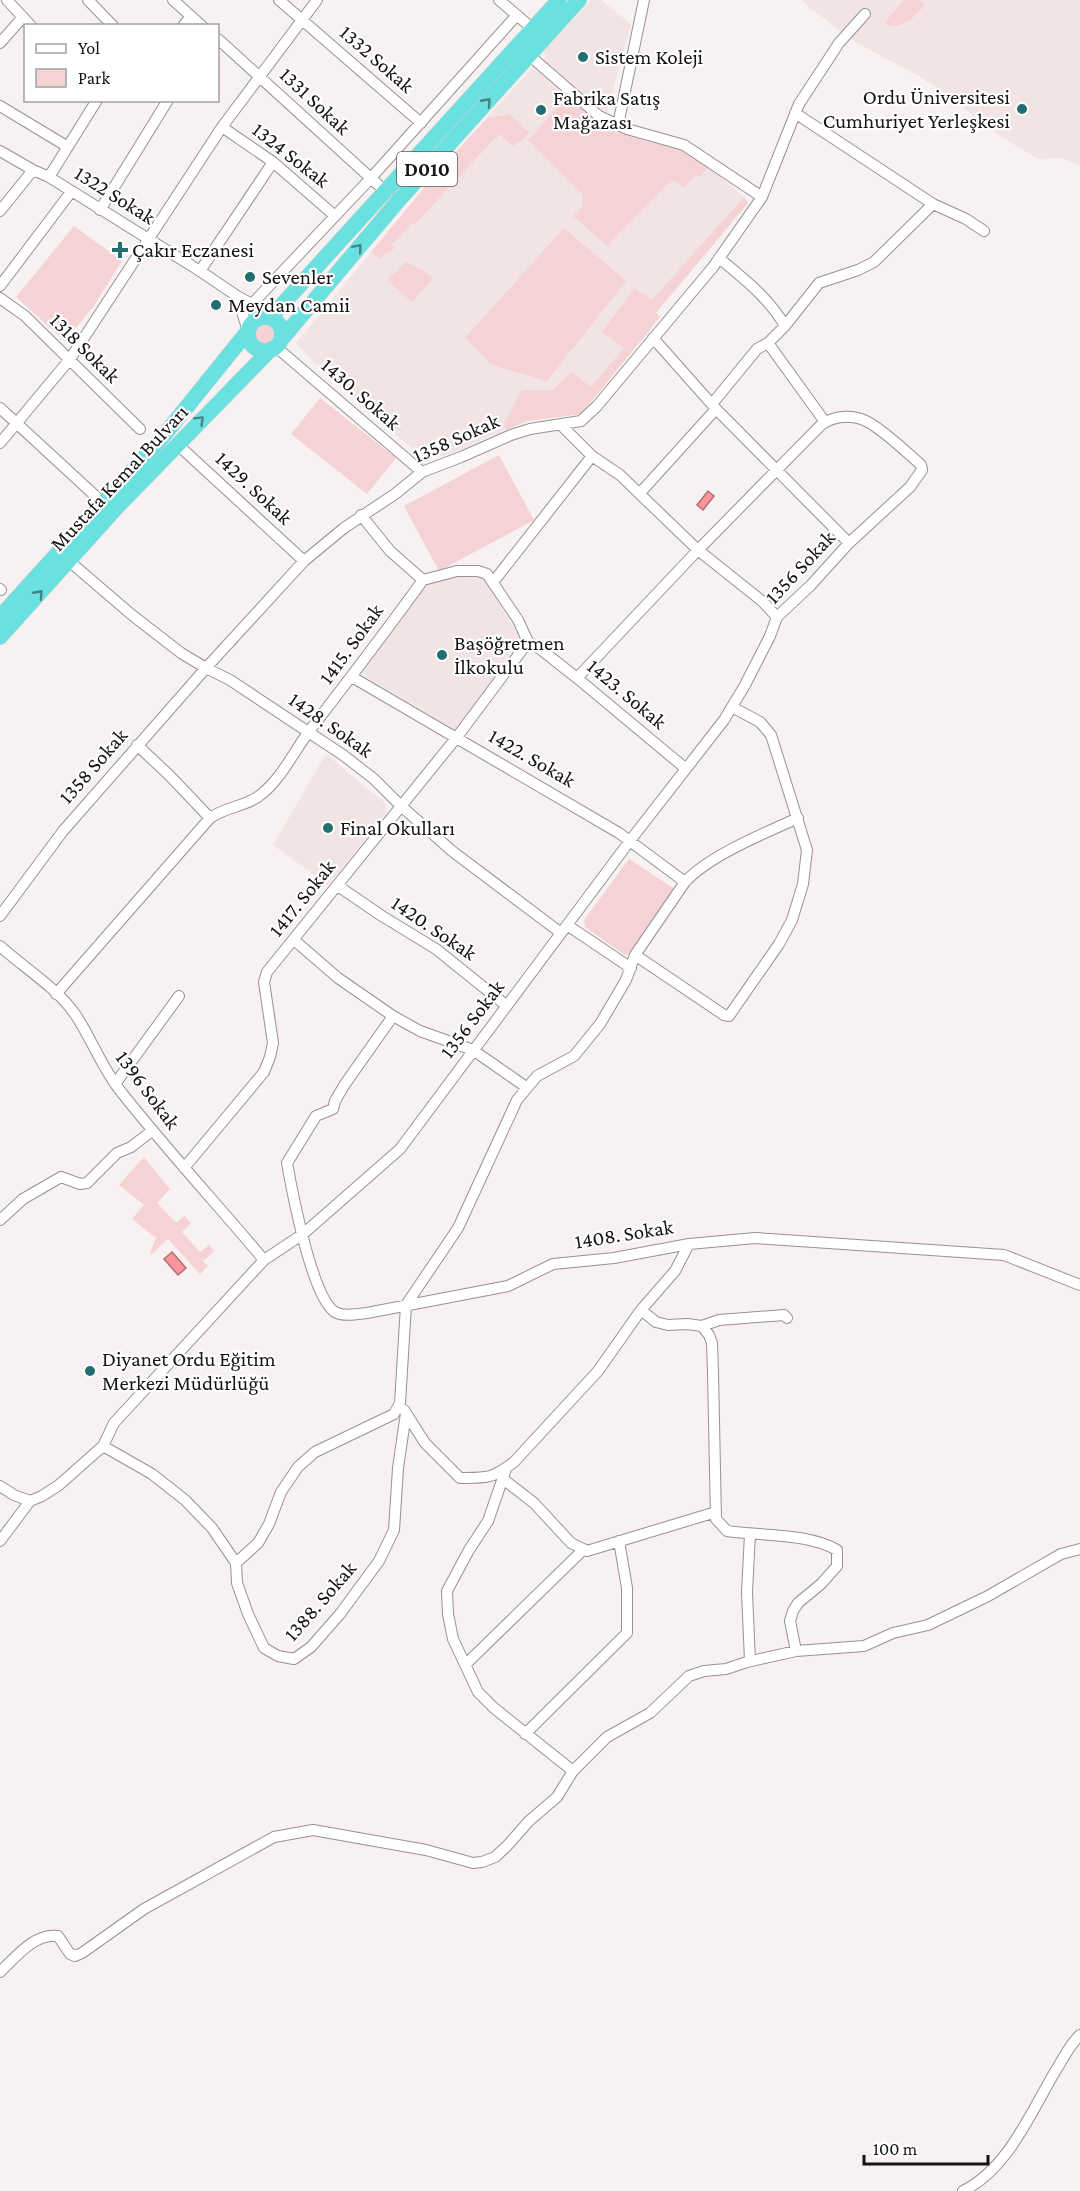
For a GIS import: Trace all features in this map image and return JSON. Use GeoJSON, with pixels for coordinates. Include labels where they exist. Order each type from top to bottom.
{"type":"FeatureCollection","features":[{"type":"Feature","properties":{"kind":"highway","name":"D010"},"geometry":{"type":"LineString","coordinates":[[270,318],[559,0]]}},
{"type":"Feature","properties":{"kind":"highway","name":"D010"},"geometry":{"type":"LineString","coordinates":[[275,346],[398,201],[579,0]]}},
{"type":"Feature","properties":{"kind":"highway"},"geometry":{"type":"LineString","coordinates":[[262,317],[270,318],[280,327],[282,334],[275,346],[256,348],[249,341],[248,331],[255,320],[262,317]]}},
{"type":"Feature","properties":{"kind":"highway","name":"Mustafa Kemal Bulvarı"},"geometry":{"type":"LineString","coordinates":[[0,617],[161,439],[248,331]]}},
{"type":"Feature","properties":{"kind":"highway","name":"Mustafa Kemal Bulvarı"},"geometry":{"type":"LineString","coordinates":[[0,637],[177,444],[275,346]]}},
{"type":"Feature","properties":{"kind":"street"},"geometry":{"type":"LineString","coordinates":[[7,0],[29,24]]}},
{"type":"Feature","properties":{"kind":"street"},"geometry":{"type":"LineString","coordinates":[[88,0],[111,24]]}},
{"type":"Feature","properties":{"kind":"street"},"geometry":{"type":"LineString","coordinates":[[173,0],[200,24]]}},
{"type":"Feature","properties":{"kind":"street","name":"1332 Sokak"},"geometry":{"type":"LineString","coordinates":[[279,0],[421,123]]}},
{"type":"Feature","properties":{"kind":"street"},"geometry":{"type":"LineString","coordinates":[[0,443],[70,359],[222,127],[316,0]]}},
{"type":"Feature","properties":{"kind":"street"},"geometry":{"type":"LineString","coordinates":[[499,0],[533,29]]}},
{"type":"Feature","properties":{"kind":"street"},"geometry":{"type":"LineString","coordinates":[[618,125],[644,0]]}},
{"type":"Feature","properties":{"kind":"street","name":"1358 Sokak"},"geometry":{"type":"LineString","coordinates":[[0,916],[63,831],[206,668],[304,561],[361,515],[394,494],[422,472],[511,435],[530,429],[581,421],[588,415],[719,258],[762,197],[795,113],[815,77],[839,43],[865,14]]}},
{"type":"Feature","properties":{"kind":"street"},"geometry":{"type":"LineString","coordinates":[[252,304],[371,178],[517,15]]}},
{"type":"Feature","properties":{"kind":"street"},"geometry":{"type":"LineString","coordinates":[[185,24],[191,16]]}},
{"type":"Feature","properties":{"kind":"street"},"geometry":{"type":"LineString","coordinates":[[0,43],[23,17]]}},
{"type":"Feature","properties":{"kind":"street","name":"1331 Sokak"},"geometry":{"type":"LineString","coordinates":[[219,40],[385,191]]}},
{"type":"Feature","properties":{"kind":"street"},"geometry":{"type":"LineString","coordinates":[[529,55],[599,116],[618,125],[684,145],[762,197]]}},
{"type":"Feature","properties":{"kind":"street"},"geometry":{"type":"LineString","coordinates":[[50,177],[96,102]]}},
{"type":"Feature","properties":{"kind":"street"},"geometry":{"type":"LineString","coordinates":[[100,210],[167,102]]}},
{"type":"Feature","properties":{"kind":"street"},"geometry":{"type":"LineString","coordinates":[[0,106],[68,147]]}},
{"type":"Feature","properties":{"kind":"street"},"geometry":{"type":"LineString","coordinates":[[795,113],[933,204],[966,219],[984,231]]}},
{"type":"Feature","properties":{"kind":"street","name":"1324 Sokak"},"geometry":{"type":"LineString","coordinates":[[222,127],[273,162],[335,216]]}},
{"type":"Feature","properties":{"kind":"street","name":"1322 Sokak"},"geometry":{"type":"LineString","coordinates":[[0,151],[50,177],[237,296],[263,310],[270,318]]}},
{"type":"Feature","properties":{"kind":"street"},"geometry":{"type":"LineString","coordinates":[[200,271],[273,162]]}},
{"type":"Feature","properties":{"kind":"street"},"geometry":{"type":"LineString","coordinates":[[0,212],[33,170]]}},
{"type":"Feature","properties":{"kind":"street"},"geometry":{"type":"LineString","coordinates":[[0,286],[71,192]]}},
{"type":"Feature","properties":{"kind":"street"},"geometry":{"type":"LineString","coordinates":[[639,493],[714,407],[757,349],[768,343],[785,326],[819,283],[874,262],[933,204]]}},
{"type":"Feature","properties":{"kind":"street"},"geometry":{"type":"LineString","coordinates":[[719,258],[761,294],[775,309],[785,326]]}},
{"type":"Feature","properties":{"kind":"street"},"geometry":{"type":"LineString","coordinates":[[237,296],[248,331]]}},
{"type":"Feature","properties":{"kind":"street","name":"1318 Sokak"},"geometry":{"type":"LineString","coordinates":[[0,298],[25,316],[140,429]]}},
{"type":"Feature","properties":{"kind":"street"},"geometry":{"type":"LineString","coordinates":[[653,338],[714,407],[849,543]]}},
{"type":"Feature","properties":{"kind":"street"},"geometry":{"type":"LineString","coordinates":[[577,678],[775,470],[825,422],[768,343]]}},
{"type":"Feature","properties":{"kind":"street","name":"1430. Sokak"},"geometry":{"type":"LineString","coordinates":[[275,346],[422,472]]}},
{"type":"Feature","properties":{"kind":"street"},"geometry":{"type":"LineString","coordinates":[[0,408],[103,503]]}},
{"type":"Feature","properties":{"kind":"street","name":"1356 Sokak"},"geometry":{"type":"LineString","coordinates":[[0,1542],[30,1501],[59,1485],[103,1446],[114,1423],[264,1260],[303,1234],[400,1149],[629,842],[724,720],[765,646],[777,617],[811,585],[849,543],[910,487],[922,470],[921,465],[866,421],[843,416],[825,422]]}},
{"type":"Feature","properties":{"kind":"street"},"geometry":{"type":"LineString","coordinates":[[561,425],[592,456],[620,475],[698,550],[762,601],[777,617]]}},
{"type":"Feature","properties":{"kind":"street","name":"1429. Sokak"},"geometry":{"type":"LineString","coordinates":[[177,444],[304,561]]}},
{"type":"Feature","properties":{"kind":"street"},"geometry":{"type":"LineString","coordinates":[[361,515],[390,551],[423,579],[457,571],[477,571],[487,574],[494,581],[592,456]]}},
{"type":"Feature","properties":{"kind":"street","name":"1428. Sokak"},"geometry":{"type":"LineString","coordinates":[[69,561],[181,653],[230,680],[309,732],[374,779],[400,806],[452,851],[564,929],[630,968]]}},
{"type":"Feature","properties":{"kind":"street","name":"1415. Sokak"},"geometry":{"type":"LineString","coordinates":[[210,818],[220,811],[244,804],[260,795],[275,779],[423,579]]}},
{"type":"Feature","properties":{"kind":"street","name":"1423. Sokak"},"geometry":{"type":"LineString","coordinates":[[494,581],[518,620],[528,642],[577,678],[685,768]]}},
{"type":"Feature","properties":{"kind":"street","name":"1417. Sokak"},"geometry":{"type":"LineString","coordinates":[[184,1168],[264,1072],[273,1043],[264,982],[267,972],[457,737],[528,642]]}},
{"type":"Feature","properties":{"kind":"street","name":"1422. Sokak"},"geometry":{"type":"LineString","coordinates":[[352,677],[619,833],[685,882]]}},
{"type":"Feature","properties":{"kind":"street"},"geometry":{"type":"LineString","coordinates":[[635,955],[724,1015],[729,1016],[779,944],[792,920],[803,884],[807,850],[798,818],[771,735],[760,722],[732,707]]}},
{"type":"Feature","properties":{"kind":"street"},"geometry":{"type":"LineString","coordinates":[[56,994],[210,818],[169,775],[137,746]]}},
{"type":"Feature","properties":{"kind":"street"},"geometry":{"type":"LineString","coordinates":[[504,1473],[489,1478],[460,1478],[425,1443],[403,1408],[406,1305],[458,1228],[517,1100],[537,1076],[574,1056],[600,1024],[626,980],[635,955],[685,882],[707,864],[798,818]]}},
{"type":"Feature","properties":{"kind":"street","name":"1420. Sokak"},"geometry":{"type":"LineString","coordinates":[[338,886],[436,949],[507,1006]]}},
{"type":"Feature","properties":{"kind":"street"},"geometry":{"type":"LineString","coordinates":[[294,940],[338,978],[393,1016],[420,1031],[473,1050],[526,1087]]}},
{"type":"Feature","properties":{"kind":"street","name":"1396 Sokak"},"geometry":{"type":"LineString","coordinates":[[0,946],[56,994],[73,1012],[115,1084],[152,1131],[264,1260]]}},
{"type":"Feature","properties":{"kind":"street"},"geometry":{"type":"LineString","coordinates":[[115,1084],[179,996]]}},
{"type":"Feature","properties":{"kind":"street","name":"1408. Sokak"},"geometry":{"type":"LineString","coordinates":[[393,1016],[345,1084],[333,1109],[316,1116],[287,1162],[303,1234],[317,1282],[325,1300],[334,1312],[343,1315],[367,1313],[508,1286],[553,1264],[614,1258],[689,1244],[755,1238],[1004,1254],[1080,1285]]}},
{"type":"Feature","properties":{"kind":"street"},"geometry":{"type":"LineString","coordinates":[[0,1220],[23,1199],[61,1177],[80,1184],[87,1183],[117,1153],[131,1147],[152,1131]]}},
{"type":"Feature","properties":{"kind":"street"},"geometry":{"type":"LineString","coordinates":[[573,1771],[525,1734],[478,1692],[453,1639],[448,1614],[447,1591],[488,1521],[504,1473],[598,1371],[641,1310],[675,1271],[689,1244]]}},
{"type":"Feature","properties":{"kind":"street"},"geometry":{"type":"LineString","coordinates":[[641,1310],[656,1322],[668,1325],[702,1326],[719,1320],[784,1315],[787,1318]]}},
{"type":"Feature","properties":{"kind":"street"},"geometry":{"type":"LineString","coordinates":[[702,1326],[712,1342],[716,1519],[727,1531],[798,1539],[830,1546],[837,1550],[837,1566],[821,1584],[798,1603],[793,1611],[790,1621],[796,1651]]}},
{"type":"Feature","properties":{"kind":"street"},"geometry":{"type":"LineString","coordinates":[[236,1563],[258,1543],[269,1524],[280,1492],[298,1467],[315,1452],[403,1408]]}},
{"type":"Feature","properties":{"kind":"street","name":"1388. Sokak"},"geometry":{"type":"LineString","coordinates":[[103,1446],[152,1474],[185,1500],[212,1528],[236,1563],[237,1582],[248,1614],[264,1648],[278,1656],[294,1659],[311,1647],[340,1614],[379,1561],[394,1530],[403,1408]]}},
{"type":"Feature","properties":{"kind":"street"},"geometry":{"type":"LineString","coordinates":[[504,1473],[571,1543],[587,1551],[716,1512]]}},
{"type":"Feature","properties":{"kind":"street"},"geometry":{"type":"LineString","coordinates":[[0,1486],[30,1501]]}},
{"type":"Feature","properties":{"kind":"street"},"geometry":{"type":"LineString","coordinates":[[750,1534],[747,1592],[750,1661]]}},
{"type":"Feature","properties":{"kind":"street"},"geometry":{"type":"LineString","coordinates":[[525,1734],[627,1633],[627,1588],[619,1540]]}},
{"type":"Feature","properties":{"kind":"street"},"geometry":{"type":"LineString","coordinates":[[0,1972],[21,1951],[39,1938],[50,1935],[58,1936],[70,1954],[75,1956],[82,1953],[144,1909],[274,1837],[313,1830],[368,1839],[474,1863],[495,1857],[529,1821],[557,1797],[573,1771],[608,1737],[650,1713],[689,1676],[796,1651],[864,1646],[893,1633],[928,1625],[988,1596],[1061,1554],[1080,1549]]}},
{"type":"Feature","properties":{"kind":"street"},"geometry":{"type":"LineString","coordinates":[[465,1665],[584,1550]]}},
{"type":"Feature","properties":{"kind":"street"},"geometry":{"type":"LineString","coordinates":[[963,2191],[974,2186],[1002,2160],[1080,2035]]}},
{"type":"Feature","properties":{"kind":"shaded area","name":"Sistem Koleji"},"geometry":{"type":"Polygon","coordinates":[[[591,0],[601,0],[631,24],[607,112],[598,108],[545,63],[544,51],[591,0]]]}},
{"type":"Feature","properties":{"kind":"shaded area","name":"Ordu Üniversitesi Cumhuriyet Yerleşkesi"},"geometry":{"type":"Polygon","coordinates":[[[802,0],[1080,0],[1080,165],[1062,158],[1038,159],[1000,136],[930,82],[857,43],[802,0]]]}},
{"type":"Feature","properties":{"kind":"shaded area"},"geometry":{"type":"Polygon","coordinates":[[[533,67],[607,129],[648,142],[678,148],[707,165],[748,203],[656,313],[660,317],[581,414],[526,421],[445,456],[434,457],[416,452],[316,364],[296,343],[438,171],[533,67]]]}},
{"type":"Feature","properties":{"kind":"shaded area"},"geometry":{"type":"Polygon","coordinates":[[[708,491],[714,496],[703,510],[697,505],[708,491]]]}},
{"type":"Feature","properties":{"kind":"shaded area","name":"Başöğretmen İlkokulu"},"geometry":{"type":"Polygon","coordinates":[[[458,575],[482,576],[521,639],[456,730],[368,678],[362,670],[401,621],[425,582],[458,575]]]}},
{"type":"Feature","properties":{"kind":"shaded area","name":"Final Okulları"},"geometry":{"type":"Polygon","coordinates":[[[326,754],[385,803],[387,812],[328,885],[273,845],[326,754]]]}},
{"type":"Feature","properties":{"kind":"shaded area"},"geometry":{"type":"Polygon","coordinates":[[[172,1252],[186,1268],[178,1275],[164,1259],[172,1252]]]}},
{"type":"Feature","properties":{"kind":"green space"},"geometry":{"type":"Polygon","coordinates":[[[904,0],[919,0],[925,5],[905,23],[889,26],[885,22],[904,0]]]}},
{"type":"Feature","properties":{"kind":"green space"},"geometry":{"type":"Polygon","coordinates":[[[567,97],[607,129],[648,142],[678,148],[709,166],[699,177],[696,175],[684,187],[671,180],[607,246],[573,216],[582,207],[583,195],[528,140],[567,97]]]}},
{"type":"Feature","properties":{"kind":"green space"},"geometry":{"type":"Polygon","coordinates":[[[509,114],[530,133],[513,146],[499,134],[415,224],[412,223],[392,245],[395,248],[379,258],[371,252],[438,171],[488,118],[509,114]]]}},
{"type":"Feature","properties":{"kind":"green space"},"geometry":{"type":"Polygon","coordinates":[[[744,197],[748,203],[656,313],[660,317],[581,414],[527,421],[506,430],[503,425],[522,390],[553,390],[571,372],[591,387],[624,348],[602,332],[634,288],[652,300],[744,197]]]}},
{"type":"Feature","properties":{"kind":"green space"},"geometry":{"type":"Polygon","coordinates":[[[74,226],[122,261],[93,307],[65,341],[16,297],[74,226]]]}},
{"type":"Feature","properties":{"kind":"green space"},"geometry":{"type":"Polygon","coordinates":[[[564,228],[626,281],[547,381],[492,365],[465,338],[564,228]]]}},
{"type":"Feature","properties":{"kind":"green space"},"geometry":{"type":"Polygon","coordinates":[[[406,262],[433,278],[412,302],[387,280],[406,262]]]}},
{"type":"Feature","properties":{"kind":"green space"},"geometry":{"type":"Polygon","coordinates":[[[265,324],[272,327],[275,334],[272,341],[265,344],[258,341],[255,334],[258,327],[265,324]]]}},
{"type":"Feature","properties":{"kind":"green space"},"geometry":{"type":"Polygon","coordinates":[[[320,398],[396,458],[367,494],[291,434],[320,398]]]}},
{"type":"Feature","properties":{"kind":"green space"},"geometry":{"type":"Polygon","coordinates":[[[499,455],[534,520],[439,571],[404,506],[499,455]]]}},
{"type":"Feature","properties":{"kind":"green space"},"geometry":{"type":"Polygon","coordinates":[[[629,859],[676,890],[632,953],[625,955],[585,927],[584,920],[629,859]]]}},
{"type":"Feature","properties":{"kind":"green space"},"geometry":{"type":"Polygon","coordinates":[[[144,1157],[170,1189],[157,1203],[176,1223],[184,1216],[191,1223],[182,1232],[200,1252],[209,1245],[214,1251],[203,1261],[208,1266],[200,1274],[168,1239],[152,1254],[150,1253],[156,1238],[132,1219],[144,1205],[119,1185],[144,1157]]]}},
{"type":"Feature","properties":{"kind":"place","name":"Sistem Koleji"},"geometry":{"type":"Point","coordinates":[583,57]}},
{"type":"Feature","properties":{"kind":"place","name":"Ordu Üniversitesi Cumhuriyet Yerleşkesi"},"geometry":{"type":"Point","coordinates":[1022,109]}},
{"type":"Feature","properties":{"kind":"place","name":"Fabrika Satış Mağazası"},"geometry":{"type":"Point","coordinates":[541,110]}},
{"type":"Feature","properties":{"kind":"place","name":"Çakır Eczanesi"},"geometry":{"type":"Point","coordinates":[120,250]}},
{"type":"Feature","properties":{"kind":"place","name":"Sevenler"},"geometry":{"type":"Point","coordinates":[250,277]}},
{"type":"Feature","properties":{"kind":"place","name":"Meydan Camii"},"geometry":{"type":"Point","coordinates":[216,305]}},
{"type":"Feature","properties":{"kind":"place","name":"Başöğretmen İlkokulu"},"geometry":{"type":"Point","coordinates":[442,655]}},
{"type":"Feature","properties":{"kind":"place","name":"Final Okulları"},"geometry":{"type":"Point","coordinates":[328,828]}},
{"type":"Feature","properties":{"kind":"place","name":"Diyanet Ordu Eğitim Merkezi Müdürlüğü"},"geometry":{"type":"Point","coordinates":[90,1371]}}]}
